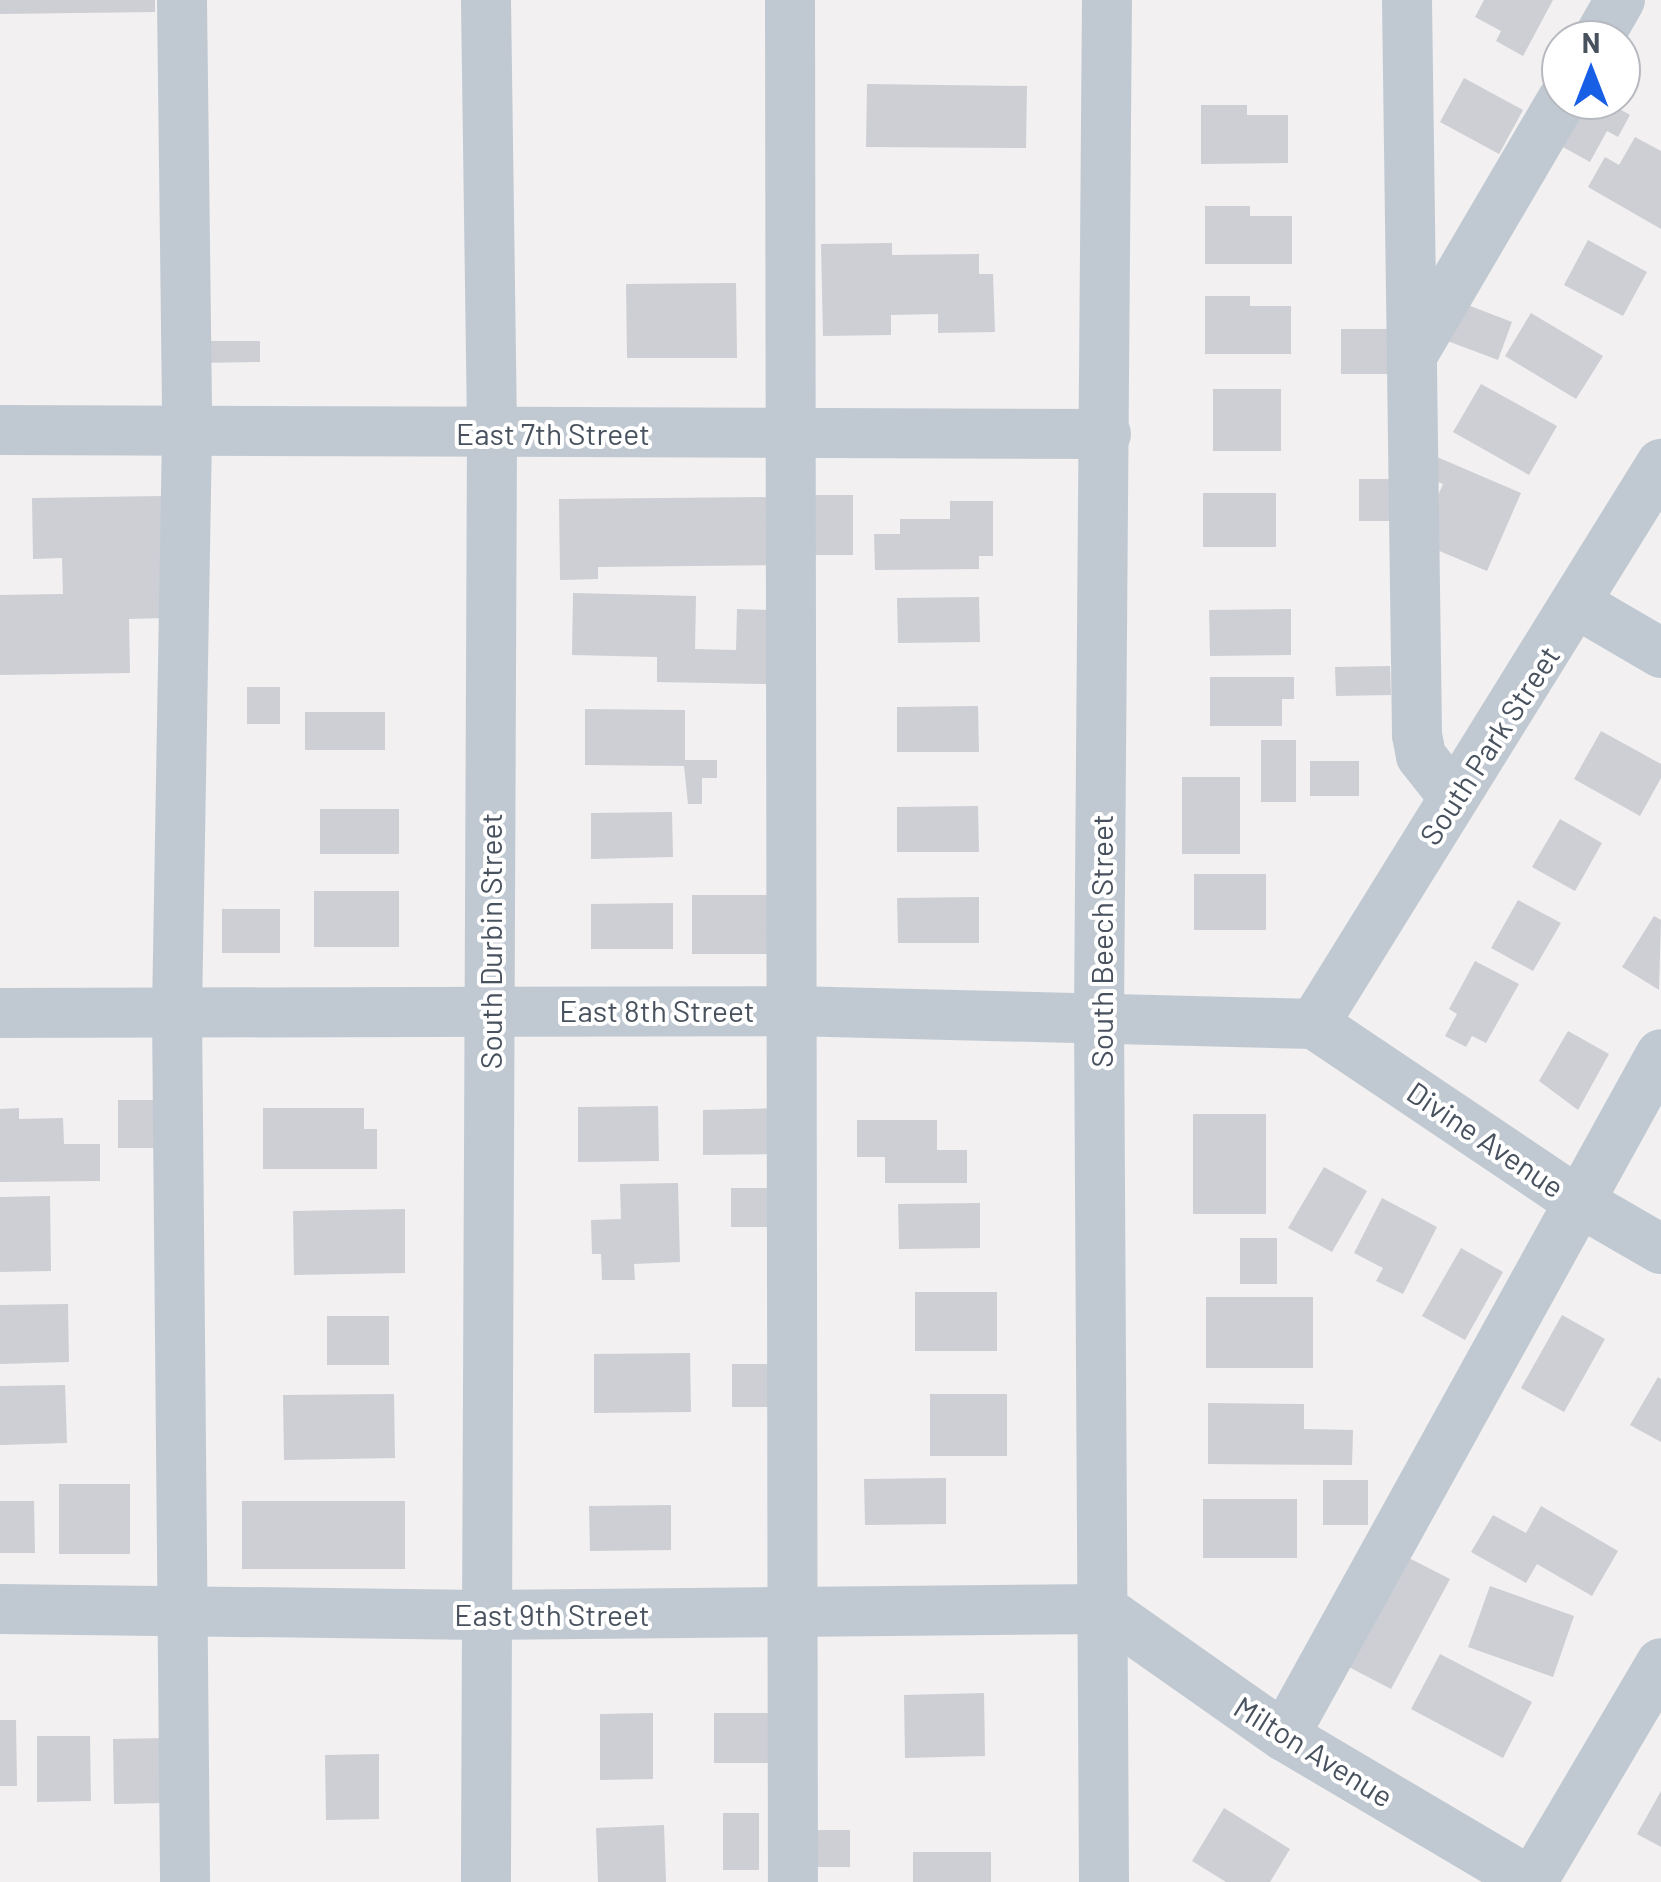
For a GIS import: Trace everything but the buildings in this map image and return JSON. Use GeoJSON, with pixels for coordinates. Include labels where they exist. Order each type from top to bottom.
{"type":"FeatureCollection","features":[{"type":"Feature","properties":{"kind":"street"},"geometry":{"type":"LineString","coordinates":[[182,0],[187,434],[176,1012],[185,1882]]}},
{"type":"Feature","properties":{"kind":"street","name":"South Durbin Street"},"geometry":{"type":"LineString","coordinates":[[486,0],[492,434],[482,1615],[486,1882]]}},
{"type":"Feature","properties":{"kind":"street"},"geometry":{"type":"LineString","coordinates":[[790,0],[793,1882]]}},
{"type":"Feature","properties":{"kind":"street","name":"South Beech Street"},"geometry":{"type":"LineString","coordinates":[[1104,1882],[1099,1014],[1106,0]]}},
{"type":"Feature","properties":{"kind":"street"},"geometry":{"type":"LineString","coordinates":[[1407,0],[1417,735],[1421,756],[1454,798]]}},
{"type":"Feature","properties":{"kind":"street"},"geometry":{"type":"LineString","coordinates":[[1413,354],[1550,120]]}},
{"type":"Feature","properties":{"kind":"street","name":"East 7th Street"},"geometry":{"type":"LineString","coordinates":[[0,430],[187,434],[1106,434]]}},
{"type":"Feature","properties":{"kind":"street","name":"South Park Street"},"geometry":{"type":"LineString","coordinates":[[1314,1024],[1579,605],[1661,464]]}},
{"type":"Feature","properties":{"kind":"street"},"geometry":{"type":"LineString","coordinates":[[1579,605],[1661,654]]}},
{"type":"Feature","properties":{"kind":"street","name":"East 8th Street"},"geometry":{"type":"LineString","coordinates":[[0,1013],[490,1008],[1099,1014],[1314,1024]]}},
{"type":"Feature","properties":{"kind":"street","name":"Divine Avenue"},"geometry":{"type":"LineString","coordinates":[[1314,1024],[1576,1200],[1661,1249]]}},
{"type":"Feature","properties":{"kind":"street"},"geometry":{"type":"LineString","coordinates":[[1284,1736],[1576,1200],[1661,1054]]}},
{"type":"Feature","properties":{"kind":"street","name":"East 9th Street"},"geometry":{"type":"LineString","coordinates":[[0,1609],[482,1615],[1103,1610]]}},
{"type":"Feature","properties":{"kind":"street","name":"Milton Avenue"},"geometry":{"type":"LineString","coordinates":[[1103,1610],[1284,1736],[1532,1882]]}},
{"type":"Feature","properties":{"kind":"street"},"geometry":{"type":"LineString","coordinates":[[1532,1882],[1661,1663]]}}]}
